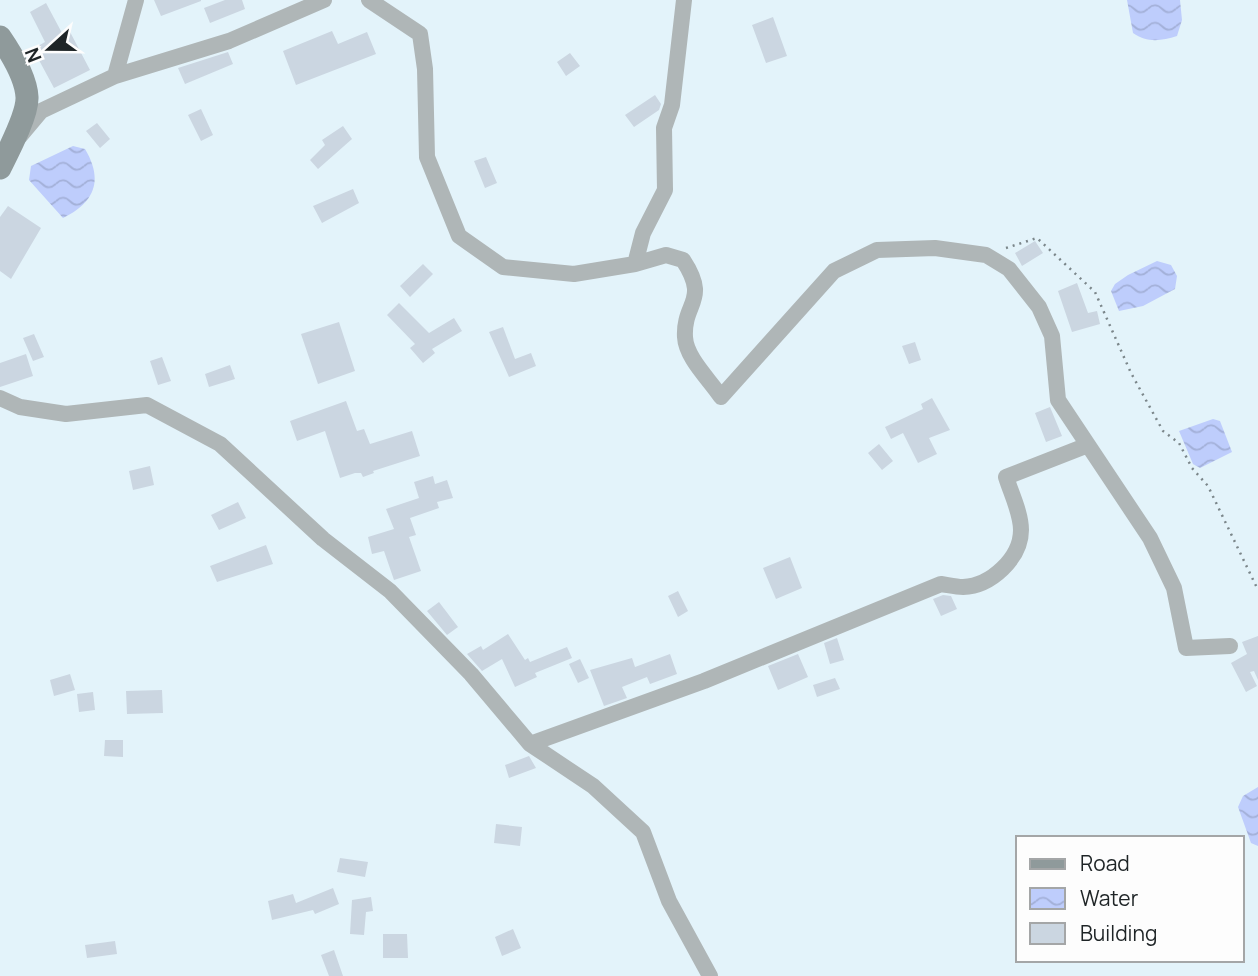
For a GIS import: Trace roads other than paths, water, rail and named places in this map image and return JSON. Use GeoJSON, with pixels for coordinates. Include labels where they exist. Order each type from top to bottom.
{"type":"FeatureCollection","features":[{"type":"Feature","properties":{"kind":"main road"},"geometry":{"type":"LineString","coordinates":[[0,37],[11,54],[27,97],[12,145],[0,168]]}},
{"type":"Feature","properties":{"kind":"street"},"geometry":{"type":"LineString","coordinates":[[115,76],[136,0]]}},
{"type":"Feature","properties":{"kind":"street"},"geometry":{"type":"LineString","coordinates":[[12,145],[41,111],[115,76],[229,41],[324,0]]}},
{"type":"Feature","properties":{"kind":"street"},"geometry":{"type":"LineString","coordinates":[[369,0],[420,34],[425,69],[427,158],[459,236],[503,267],[574,274],[635,264],[666,255],[682,260],[695,279],[694,303],[684,335],[688,350],[721,397],[834,271],[877,250],[935,248],[986,255],[1009,268],[1039,307],[1052,336],[1058,400],[1150,538],[1174,588],[1186,648],[1230,646]]}},
{"type":"Feature","properties":{"kind":"street"},"geometry":{"type":"LineString","coordinates":[[635,264],[643,233],[664,190],[664,128],[672,105],[684,0]]}},
{"type":"Feature","properties":{"kind":"street"},"geometry":{"type":"LineString","coordinates":[[0,398],[20,407],[66,414],[147,405],[220,444],[323,539],[390,590],[471,674],[530,744],[593,786],[643,832],[669,901],[710,976]]}},
{"type":"Feature","properties":{"kind":"street"},"geometry":{"type":"LineString","coordinates":[[530,744],[704,681],[941,584],[964,587],[987,579],[1007,565],[1019,549],[1021,528],[1006,477],[1088,445]]}},
{"type":"Feature","properties":{"kind":"water"},"geometry":{"type":"Polygon","coordinates":[[[1127,0],[1180,0],[1182,20],[1177,36],[1154,40],[1133,33],[1127,0]]]}},
{"type":"Feature","properties":{"kind":"water"},"geometry":{"type":"Polygon","coordinates":[[[73,146],[85,149],[91,160],[95,180],[83,205],[63,218],[29,180],[31,166],[73,146]]]}},
{"type":"Feature","properties":{"kind":"water"},"geometry":{"type":"Polygon","coordinates":[[[1157,261],[1171,265],[1177,276],[1175,289],[1143,306],[1119,311],[1111,291],[1115,284],[1157,261]]]}},
{"type":"Feature","properties":{"kind":"water"},"geometry":{"type":"Polygon","coordinates":[[[1213,419],[1220,421],[1232,452],[1200,468],[1193,464],[1179,431],[1213,419]]]}},
{"type":"Feature","properties":{"kind":"water"},"geometry":{"type":"Polygon","coordinates":[[[1258,787],[1258,846],[1251,843],[1238,807],[1243,796],[1258,787]]]}}]}
